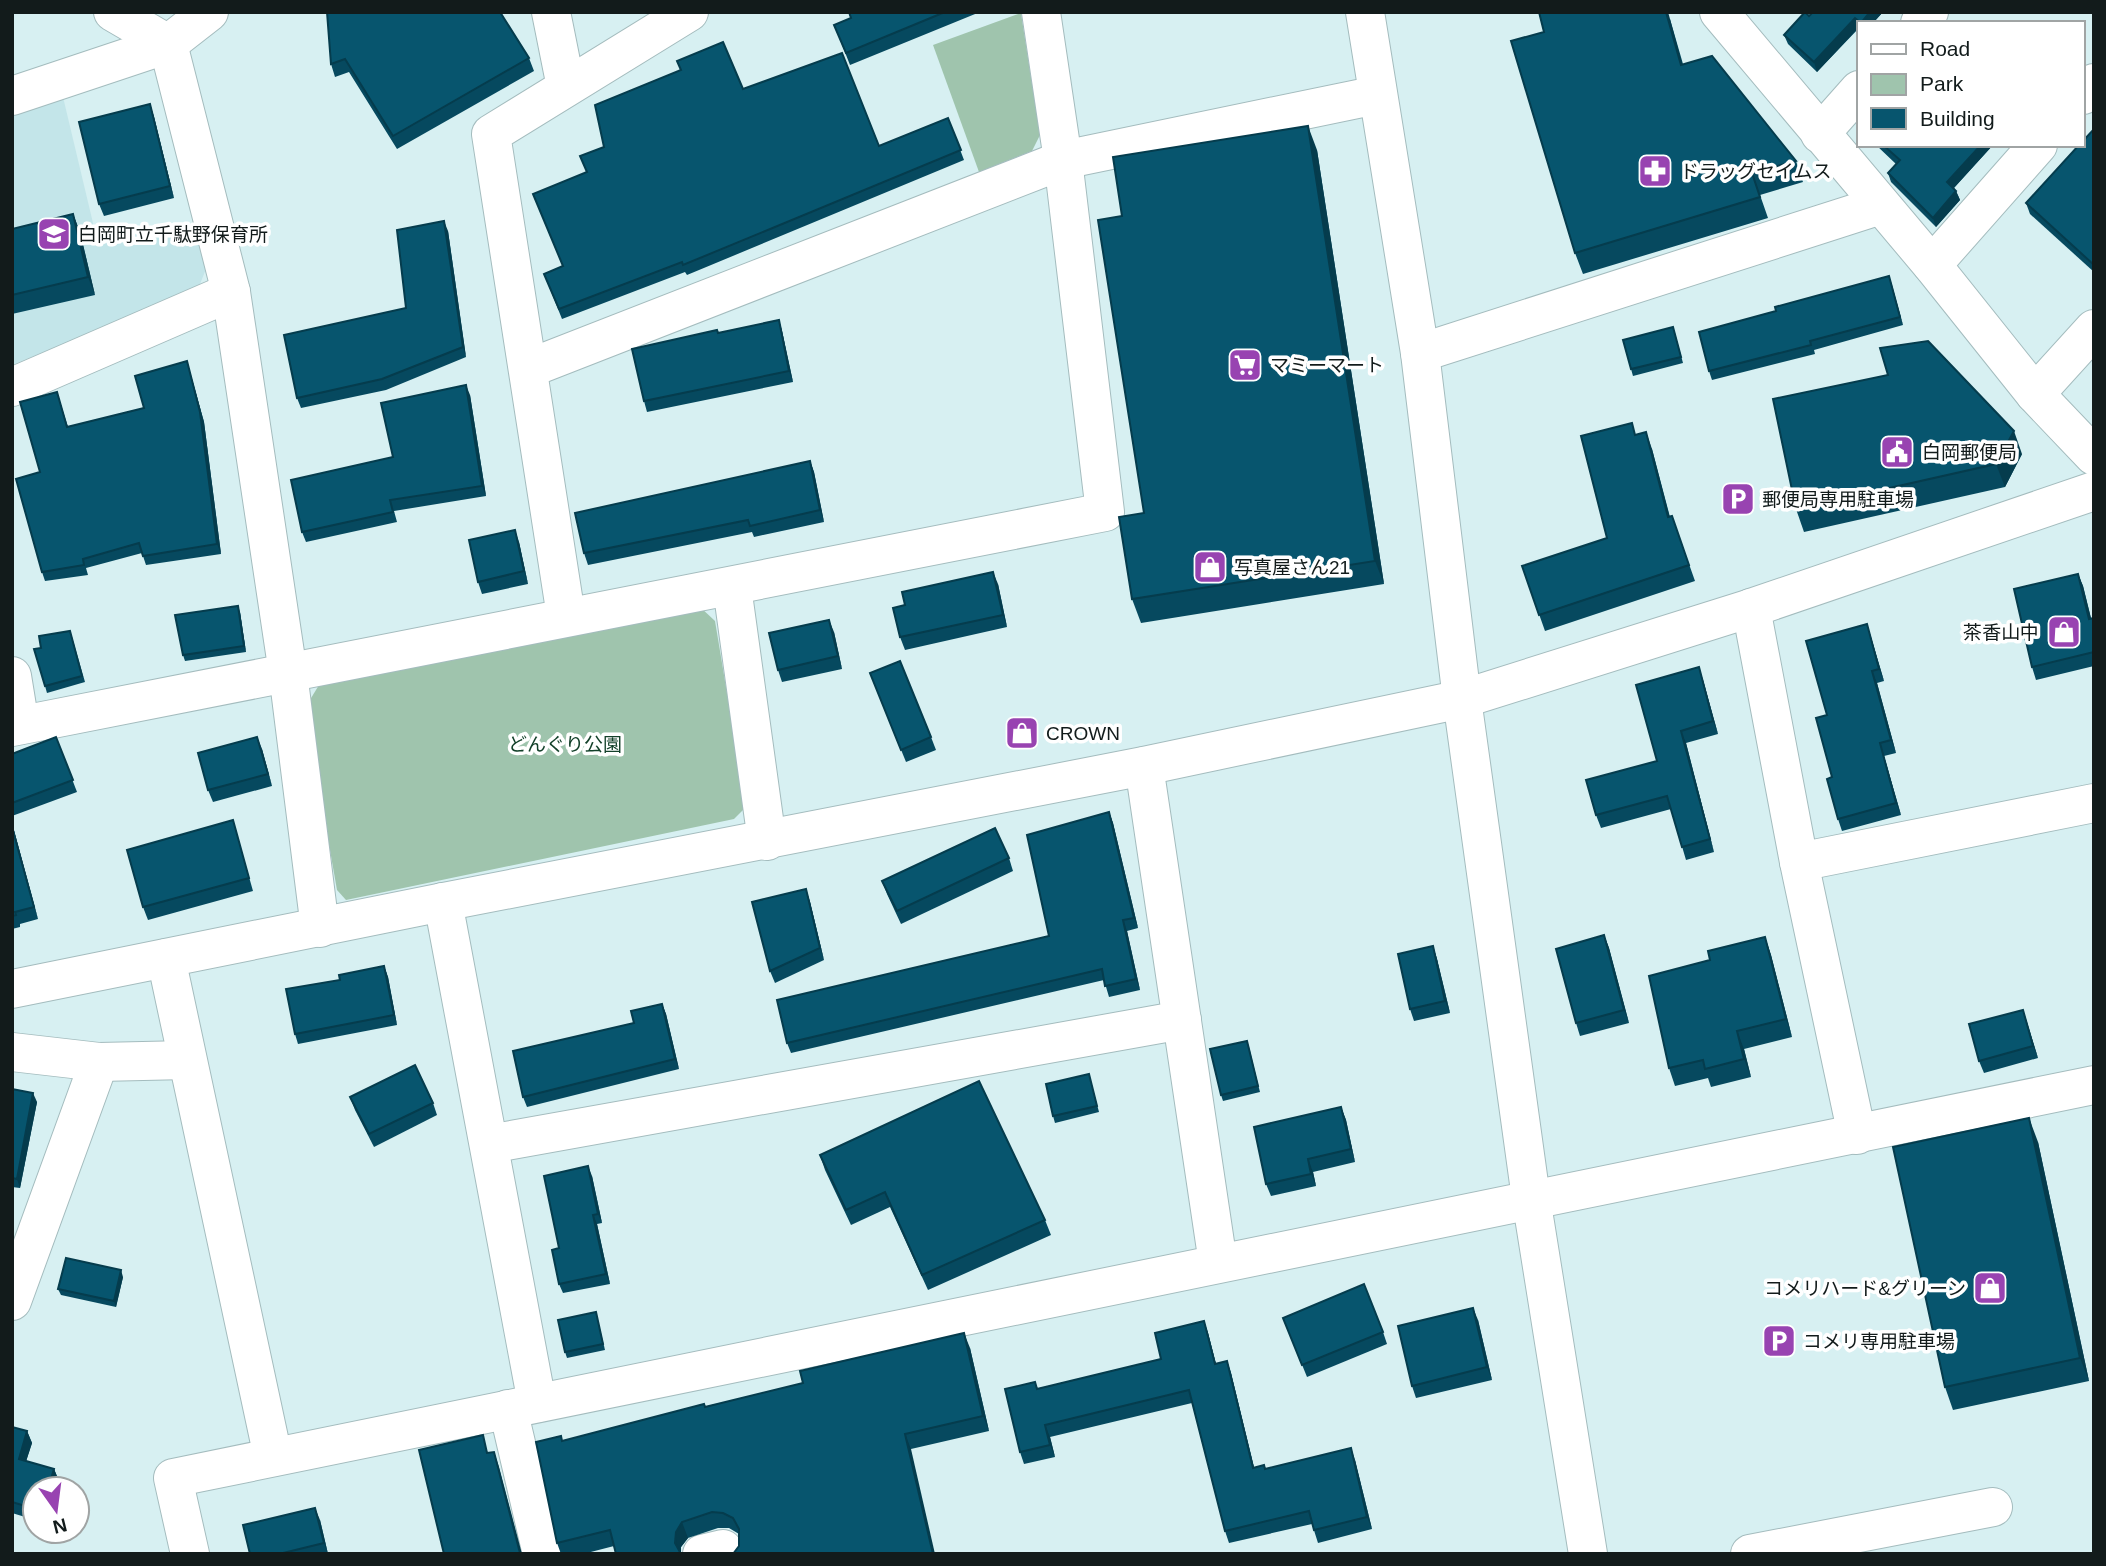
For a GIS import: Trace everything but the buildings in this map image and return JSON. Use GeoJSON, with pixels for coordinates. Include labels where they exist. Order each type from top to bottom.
{"type":"FeatureCollection","features":[{"type":"Feature","properties":{"kind":"street"},"geometry":{"type":"LineString","coordinates":[[113,12],[168,44],[231,292],[288,673],[320,928]]}},
{"type":"Feature","properties":{"kind":"street"},"geometry":{"type":"LineString","coordinates":[[12,96],[168,44],[209,12]]}},
{"type":"Feature","properties":{"kind":"street"},"geometry":{"type":"LineString","coordinates":[[551,12],[566,87]]}},
{"type":"Feature","properties":{"kind":"street"},"geometry":{"type":"LineString","coordinates":[[566,616],[530,368],[491,134],[689,12]]}},
{"type":"Feature","properties":{"kind":"street"},"geometry":{"type":"LineString","coordinates":[[12,676],[16,726],[1105,512],[1063,160],[1041,12]]}},
{"type":"Feature","properties":{"kind":"street"},"geometry":{"type":"LineString","coordinates":[[1365,12],[1420,353],[1462,699],[1531,1198],[1588,1554]]}},
{"type":"Feature","properties":{"kind":"street"},"geometry":{"type":"LineString","coordinates":[[1719,12],[1932,265],[2035,394],[2094,456]]}},
{"type":"Feature","properties":{"kind":"street"},"geometry":{"type":"LineString","coordinates":[[1820,134],[1857,92]]}},
{"type":"Feature","properties":{"kind":"street"},"geometry":{"type":"LineString","coordinates":[[530,368],[1063,160],[1377,95]]}},
{"type":"Feature","properties":{"kind":"street"},"geometry":{"type":"LineString","coordinates":[[1932,265],[2036,147]]}},
{"type":"Feature","properties":{"kind":"street"},"geometry":{"type":"LineString","coordinates":[[1420,353],[1881,205]]}},
{"type":"Feature","properties":{"kind":"street"},"geometry":{"type":"LineString","coordinates":[[12,387],[231,292]]}},
{"type":"Feature","properties":{"kind":"street"},"geometry":{"type":"LineString","coordinates":[[2035,394],[2094,329]]}},
{"type":"Feature","properties":{"kind":"street"},"geometry":{"type":"LineString","coordinates":[[12,989],[1144,766],[1462,699],[1751,608],[2094,491]]}},
{"type":"Feature","properties":{"kind":"street"},"geometry":{"type":"LineString","coordinates":[[732,587],[767,841]]}},
{"type":"Feature","properties":{"kind":"street"},"geometry":{"type":"LineString","coordinates":[[1751,608],[1799,862],[1857,1135]]}},
{"type":"Feature","properties":{"kind":"street"},"geometry":{"type":"LineString","coordinates":[[1144,766],[1218,1263]]}},
{"type":"Feature","properties":{"kind":"street"},"geometry":{"type":"LineString","coordinates":[[1799,862],[2094,803]]}},
{"type":"Feature","properties":{"kind":"street"},"geometry":{"type":"LineString","coordinates":[[443,902],[489,1144],[542,1554]]}},
{"type":"Feature","properties":{"kind":"street"},"geometry":{"type":"LineString","coordinates":[[166,958],[273,1457]]}},
{"type":"Feature","properties":{"kind":"street"},"geometry":{"type":"LineString","coordinates":[[489,1144],[1182,1020]]}},
{"type":"Feature","properties":{"kind":"street"},"geometry":{"type":"LineString","coordinates":[[12,1052],[99,1062],[187,1060]]}},
{"type":"Feature","properties":{"kind":"street"},"geometry":{"type":"LineString","coordinates":[[12,1301],[20,1259],[99,1062]]}},
{"type":"Feature","properties":{"kind":"street"},"geometry":{"type":"LineString","coordinates":[[190,1554],[173,1478],[1531,1198],[1857,1135],[2094,1085]]}},
{"type":"Feature","properties":{"kind":"street"},"geometry":{"type":"LineString","coordinates":[[1750,1554],[1993,1507]]}},
{"type":"Feature","properties":{"kind":"street"},"geometry":{"type":"LineString","coordinates":[[702,1554],[723,1549],[724,1554]]}},
{"type":"Feature","properties":{"kind":"shaded area","name":"白岡町立千駄野保育所"},"geometry":{"type":"Polygon","coordinates":[[[63,97],[98,244],[193,223],[206,269],[198,289],[12,365],[12,114],[63,97]]]}},
{"type":"Feature","properties":{"kind":"green space"},"geometry":{"type":"Polygon","coordinates":[[[1021,13],[1040,135],[1032,151],[979,172],[933,45],[1021,13]]]}},
{"type":"Feature","properties":{"kind":"green space","name":"どんぐり公園"},"geometry":{"type":"Polygon","coordinates":[[[699,606],[715,621],[746,807],[734,819],[346,900],[337,890],[305,708],[319,685],[699,606]]]}},
{"type":"Feature","properties":{"kind":"place","name":"ドラッグセイムス"},"geometry":{"type":"Point","coordinates":[1655,171]}},
{"type":"Feature","properties":{"kind":"place","name":"白岡町立千駄野保育所"},"geometry":{"type":"Point","coordinates":[54,234]}},
{"type":"Feature","properties":{"kind":"place","name":"マミーマート"},"geometry":{"type":"Point","coordinates":[1245,365]}},
{"type":"Feature","properties":{"kind":"place","name":"白岡郵便局"},"geometry":{"type":"Point","coordinates":[1897,452]}},
{"type":"Feature","properties":{"kind":"place","name":"郵便局専用駐車場"},"geometry":{"type":"Point","coordinates":[1738,499]}},
{"type":"Feature","properties":{"kind":"place","name":"写真屋さん21"},"geometry":{"type":"Point","coordinates":[1210,567]}},
{"type":"Feature","properties":{"kind":"place","name":"茶香山中"},"geometry":{"type":"Point","coordinates":[2064,632]}},
{"type":"Feature","properties":{"kind":"place","name":"CROWN"},"geometry":{"type":"Point","coordinates":[1022,733]}},
{"type":"Feature","properties":{"kind":"place","name":"コメリハード&グリーン"},"geometry":{"type":"Point","coordinates":[1990,1288]}},
{"type":"Feature","properties":{"kind":"place","name":"コメリ専用駐車場"},"geometry":{"type":"Point","coordinates":[1779,1341]}}]}
